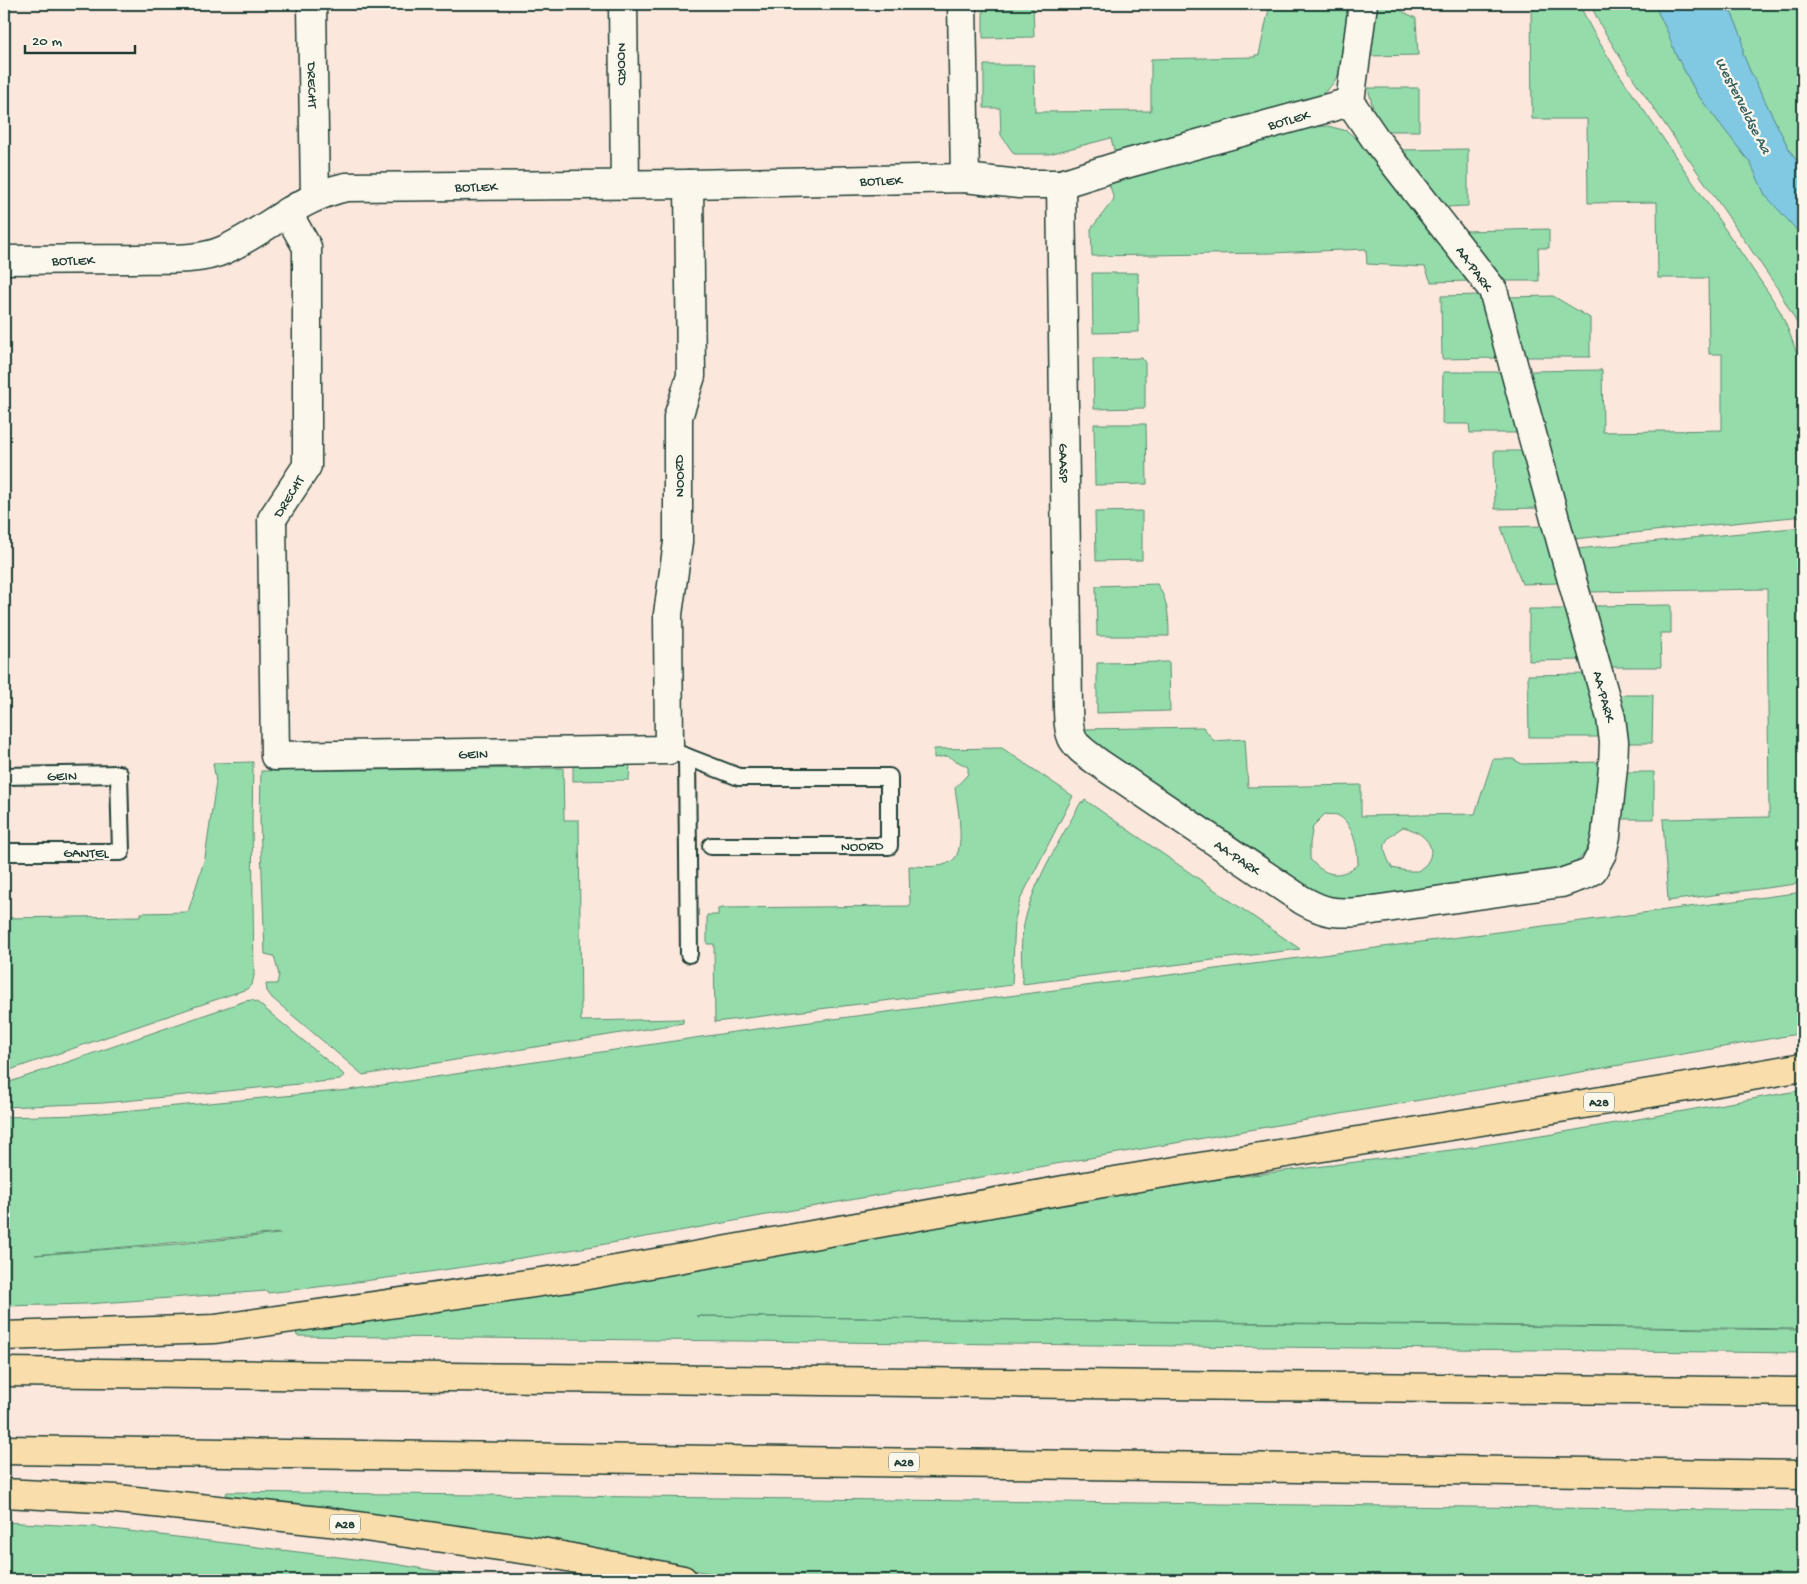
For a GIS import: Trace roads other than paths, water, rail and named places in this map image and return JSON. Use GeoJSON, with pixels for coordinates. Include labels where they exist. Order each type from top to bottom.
{"type":"FeatureCollection","features":[{"type":"Feature","properties":{"kind":"highway","name":"A28"},"geometry":{"type":"LineString","coordinates":[[4,1336],[215,1329],[582,1276],[1103,1183],[1803,1067]]}},
{"type":"Feature","properties":{"kind":"highway"},"geometry":{"type":"LineString","coordinates":[[4,1372],[1803,1392]]}},
{"type":"Feature","properties":{"kind":"highway","name":"A28"},"geometry":{"type":"LineString","coordinates":[[4,1450],[1803,1475]]}},
{"type":"Feature","properties":{"kind":"highway","name":"A28"},"geometry":{"type":"LineString","coordinates":[[4,1493],[117,1499],[329,1522],[542,1552],[682,1580]]}},
{"type":"Feature","properties":{"kind":"street","name":"DRECHT"},"geometry":{"type":"LineString","coordinates":[[312,4],[314,197]]}},
{"type":"Feature","properties":{"kind":"street","name":"NOORD"},"geometry":{"type":"LineString","coordinates":[[623,4],[625,185]]}},
{"type":"Feature","properties":{"kind":"street"},"geometry":{"type":"LineString","coordinates":[[962,4],[965,178]]}},
{"type":"Feature","properties":{"kind":"street"},"geometry":{"type":"LineString","coordinates":[[1350,102],[1363,4]]}},
{"type":"Feature","properties":{"kind":"street","name":"BOTLEK"},"geometry":{"type":"LineString","coordinates":[[4,260],[163,258],[208,255],[224,250],[239,242],[314,197],[331,190],[361,186],[625,185],[965,178],[1019,184],[1061,184],[1118,166],[1350,102]]}},
{"type":"Feature","properties":{"kind":"street","name":"AA-PARK"},"geometry":{"type":"LineString","coordinates":[[1072,741],[1099,762],[1302,900],[1327,912],[1359,912],[1561,883],[1587,874],[1593,870],[1598,862],[1606,836],[1613,767],[1614,742],[1611,718],[1493,290],[1376,140],[1350,102]]}},
{"type":"Feature","properties":{"kind":"street","name":"NOORD"},"geometry":{"type":"LineString","coordinates":[[678,753],[668,614],[678,542],[678,417],[691,376],[689,184]]}},
{"type":"Feature","properties":{"kind":"street","name":"GAASP"},"geometry":{"type":"LineString","coordinates":[[1061,184],[1068,710],[1072,741]]}},
{"type":"Feature","properties":{"kind":"street","name":"DRECHT"},"geometry":{"type":"LineString","coordinates":[[275,756],[272,519],[307,466],[307,246],[287,212]]}},
{"type":"Feature","properties":{"kind":"street","name":"GEIN"},"geometry":{"type":"LineString","coordinates":[[275,756],[678,753]]}},
{"type":"Feature","properties":{"kind":"lane","name":"NOORD"},"geometry":{"type":"LineString","coordinates":[[689,954],[678,753],[739,777],[889,777],[890,846],[711,846]]}},
{"type":"Feature","properties":{"kind":"lane","name":"GEIN"},"geometry":{"type":"LineString","coordinates":[[4,776],[119,774]]}},
{"type":"Feature","properties":{"kind":"lane","name":"GANTEL"},"geometry":{"type":"LineString","coordinates":[[4,852],[121,852],[119,774]]}},
{"type":"Feature","properties":{"kind":"water","name":"Westerveldse Aa"},"geometry":{"type":"Polygon","coordinates":[[[1654,4],[1726,4],[1742,37],[1743,54],[1750,71],[1788,147],[1803,171],[1803,237],[1765,195],[1751,164],[1697,94],[1675,53],[1654,4]]]}}]}
